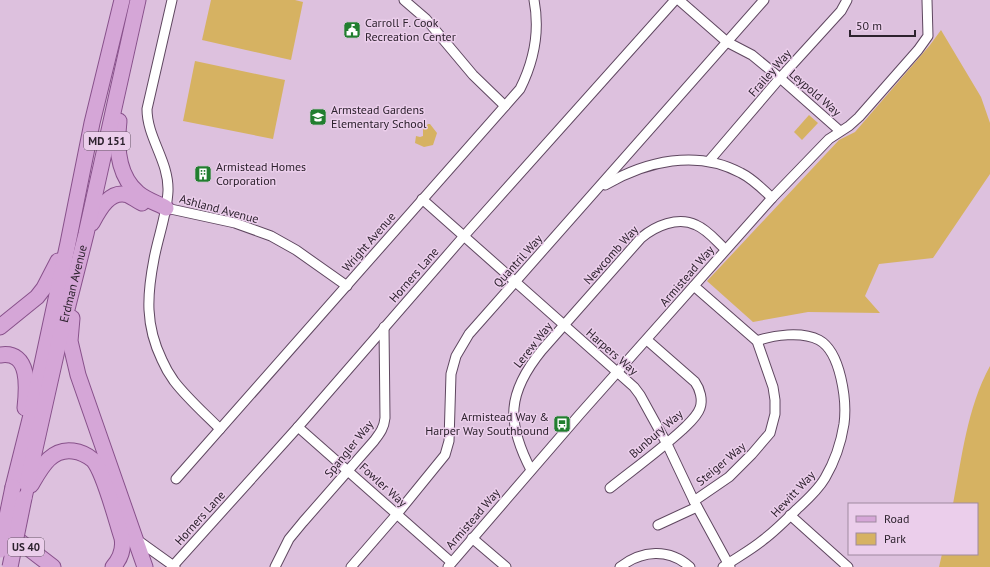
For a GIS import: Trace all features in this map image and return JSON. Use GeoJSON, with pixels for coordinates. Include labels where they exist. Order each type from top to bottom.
{"type":"FeatureCollection","features":[{"type":"Feature","properties":{"kind":"main road","name":"Erdman Avenue"},"geometry":{"type":"LineString","coordinates":[[0,550],[13,487],[32,411],[92,124],[122,0]]}},
{"type":"Feature","properties":{"kind":"main road","name":"Erdman Avenue"},"geometry":{"type":"LineString","coordinates":[[10,567],[24,498],[86,234],[138,0]]}},
{"type":"Feature","properties":{"kind":"main road"},"geometry":{"type":"LineString","coordinates":[[125,56],[117,144],[120,163],[128,180],[138,193],[166,208]]}},
{"type":"Feature","properties":{"kind":"main road"},"geometry":{"type":"LineString","coordinates":[[86,234],[104,204],[110,197],[116,195],[126,194],[140,202],[166,208]]}},
{"type":"Feature","properties":{"kind":"main road"},"geometry":{"type":"LineString","coordinates":[[0,327],[28,305],[44,288],[68,243]]}},
{"type":"Feature","properties":{"kind":"main road"},"geometry":{"type":"LineString","coordinates":[[74,281],[70,341],[78,376],[145,567]]}},
{"type":"Feature","properties":{"kind":"main road"},"geometry":{"type":"LineString","coordinates":[[0,355],[16,358],[21,364],[27,377],[26,408],[13,487]]}},
{"type":"Feature","properties":{"kind":"main road"},"geometry":{"type":"LineString","coordinates":[[24,498],[45,462],[52,455],[69,450],[78,451],[93,460],[101,474],[122,538],[122,553],[113,567]]}},
{"type":"Feature","properties":{"kind":"main road","name":"US 40"},"geometry":{"type":"LineString","coordinates":[[0,526],[52,567]]}},
{"type":"Feature","properties":{"kind":"main road","name":"US 40"},"geometry":{"type":"LineString","coordinates":[[0,553],[17,567]]}},
{"type":"Feature","properties":{"kind":"street"},"geometry":{"type":"LineString","coordinates":[[172,0],[147,109],[147,120],[151,135],[161,156],[167,177],[168,190],[166,208],[156,247],[148,291],[148,315],[156,348],[172,379],[220,428]]}},
{"type":"Feature","properties":{"kind":"street"},"geometry":{"type":"LineString","coordinates":[[404,0],[426,19],[473,75],[505,106]]}},
{"type":"Feature","properties":{"kind":"street","name":"Wright Avenue"},"geometry":{"type":"LineString","coordinates":[[176,479],[520,89],[531,64],[537,33],[534,0]]}},
{"type":"Feature","properties":{"kind":"street","name":"Horners Lane"},"geometry":{"type":"LineString","coordinates":[[174,566],[298,427],[464,236],[675,0]]}},
{"type":"Feature","properties":{"kind":"street","name":"Leypold Way"},"geometry":{"type":"LineString","coordinates":[[679,0],[727,42],[752,55],[840,131]]}},
{"type":"Feature","properties":{"kind":"street","name":"Quantril Way"},"geometry":{"type":"LineString","coordinates":[[352,567],[441,460],[447,449],[450,430],[451,374],[456,356],[469,334],[764,0]]}},
{"type":"Feature","properties":{"kind":"street","name":"Frailey Way"},"geometry":{"type":"LineString","coordinates":[[709,161],[780,78],[836,16],[847,0]]}},
{"type":"Feature","properties":{"kind":"street","name":"Armistead Way"},"geometry":{"type":"LineString","coordinates":[[449,564],[772,198],[829,138],[849,126],[859,116],[918,50],[928,36],[927,0]]}},
{"type":"Feature","properties":{"kind":"street"},"geometry":{"type":"LineString","coordinates":[[597,190],[639,168],[672,161],[693,160],[709,161],[726,166],[741,173],[757,183],[772,198]]}},
{"type":"Feature","properties":{"kind":"street","name":"Harpers Way"},"geometry":{"type":"LineString","coordinates":[[422,199],[628,381],[640,395],[667,444],[727,566]]}},
{"type":"Feature","properties":{"kind":"street","name":"Ashland Avenue"},"geometry":{"type":"LineString","coordinates":[[166,208],[235,224],[271,236],[296,250],[347,286]]}},
{"type":"Feature","properties":{"kind":"street","name":"Newcomb Way"},"geometry":{"type":"LineString","coordinates":[[564,326],[641,238],[657,226],[681,222],[696,224],[705,230],[725,250]]}},
{"type":"Feature","properties":{"kind":"street","name":"Steiger Way"},"geometry":{"type":"LineString","coordinates":[[658,525],[696,504],[740,467],[770,433],[773,428],[776,414],[771,381],[757,341],[694,286]]}},
{"type":"Feature","properties":{"kind":"street","name":"Lerew Way"},"geometry":{"type":"LineString","coordinates":[[531,470],[518,442],[514,426],[514,412],[518,387],[533,361],[564,326]]}},
{"type":"Feature","properties":{"kind":"street","name":"Spangler Way"},"geometry":{"type":"LineString","coordinates":[[275,567],[289,539],[374,441],[384,425],[384,327]]}},
{"type":"Feature","properties":{"kind":"street","name":"Hewitt Way"},"geometry":{"type":"LineString","coordinates":[[727,566],[764,540],[809,498],[824,479],[834,461],[844,422],[842,383],[838,368],[826,347],[819,340],[805,335],[788,335],[768,337],[757,341]]}},
{"type":"Feature","properties":{"kind":"street","name":"Bunbury Way"},"geometry":{"type":"LineString","coordinates":[[610,488],[667,444],[695,416],[700,408],[701,396],[699,388],[695,382],[647,340]]}},
{"type":"Feature","properties":{"kind":"street","name":"Fowler Way"},"geometry":{"type":"LineString","coordinates":[[298,427],[397,514],[449,564]]}},
{"type":"Feature","properties":{"kind":"street"},"geometry":{"type":"LineString","coordinates":[[790,515],[848,567]]}},
{"type":"Feature","properties":{"kind":"street"},"geometry":{"type":"LineString","coordinates":[[135,538],[174,566]]}},
{"type":"Feature","properties":{"kind":"street"},"geometry":{"type":"LineString","coordinates":[[472,538],[506,567]]}},
{"type":"Feature","properties":{"kind":"street"},"geometry":{"type":"LineString","coordinates":[[620,567],[636,558],[657,552],[676,557],[690,567]]}},
{"type":"Feature","properties":{"kind":"green space"},"geometry":{"type":"Polygon","coordinates":[[[211,0],[295,0],[303,2],[291,60],[202,40],[211,0]]]}},
{"type":"Feature","properties":{"kind":"green space"},"geometry":{"type":"Polygon","coordinates":[[[941,30],[981,97],[990,123],[990,174],[933,258],[879,264],[865,296],[880,313],[808,312],[753,322],[707,281],[839,140],[855,132],[930,45],[941,30]]]}},
{"type":"Feature","properties":{"kind":"green space"},"geometry":{"type":"Polygon","coordinates":[[[195,61],[285,80],[273,139],[183,121],[195,61]]]}},
{"type":"Feature","properties":{"kind":"green space"},"geometry":{"type":"Polygon","coordinates":[[[809,115],[818,123],[802,140],[794,132],[809,115]]]}},
{"type":"Feature","properties":{"kind":"green space"},"geometry":{"type":"Polygon","coordinates":[[[430,124],[437,133],[433,145],[424,147],[415,143],[416,136],[423,136],[423,129],[430,124]]]}},
{"type":"Feature","properties":{"kind":"green space"},"geometry":{"type":"Polygon","coordinates":[[[990,366],[990,567],[939,567],[942,555],[978,555],[978,503],[953,503],[966,433],[982,382],[990,366]]]}},
{"type":"Feature","properties":{"kind":"place","name":"Carroll F. Cook Recreation Center"},"geometry":{"type":"Point","coordinates":[352,30]}},
{"type":"Feature","properties":{"kind":"place","name":"Armstead Gardens Elementary School"},"geometry":{"type":"Point","coordinates":[318,117]}},
{"type":"Feature","properties":{"kind":"place","name":"Armistead Homes Corporation"},"geometry":{"type":"Point","coordinates":[203,174]}},
{"type":"Feature","properties":{"kind":"place","name":"Armistead Way & Harper Way Southbound"},"geometry":{"type":"Point","coordinates":[562,424]}}]}
